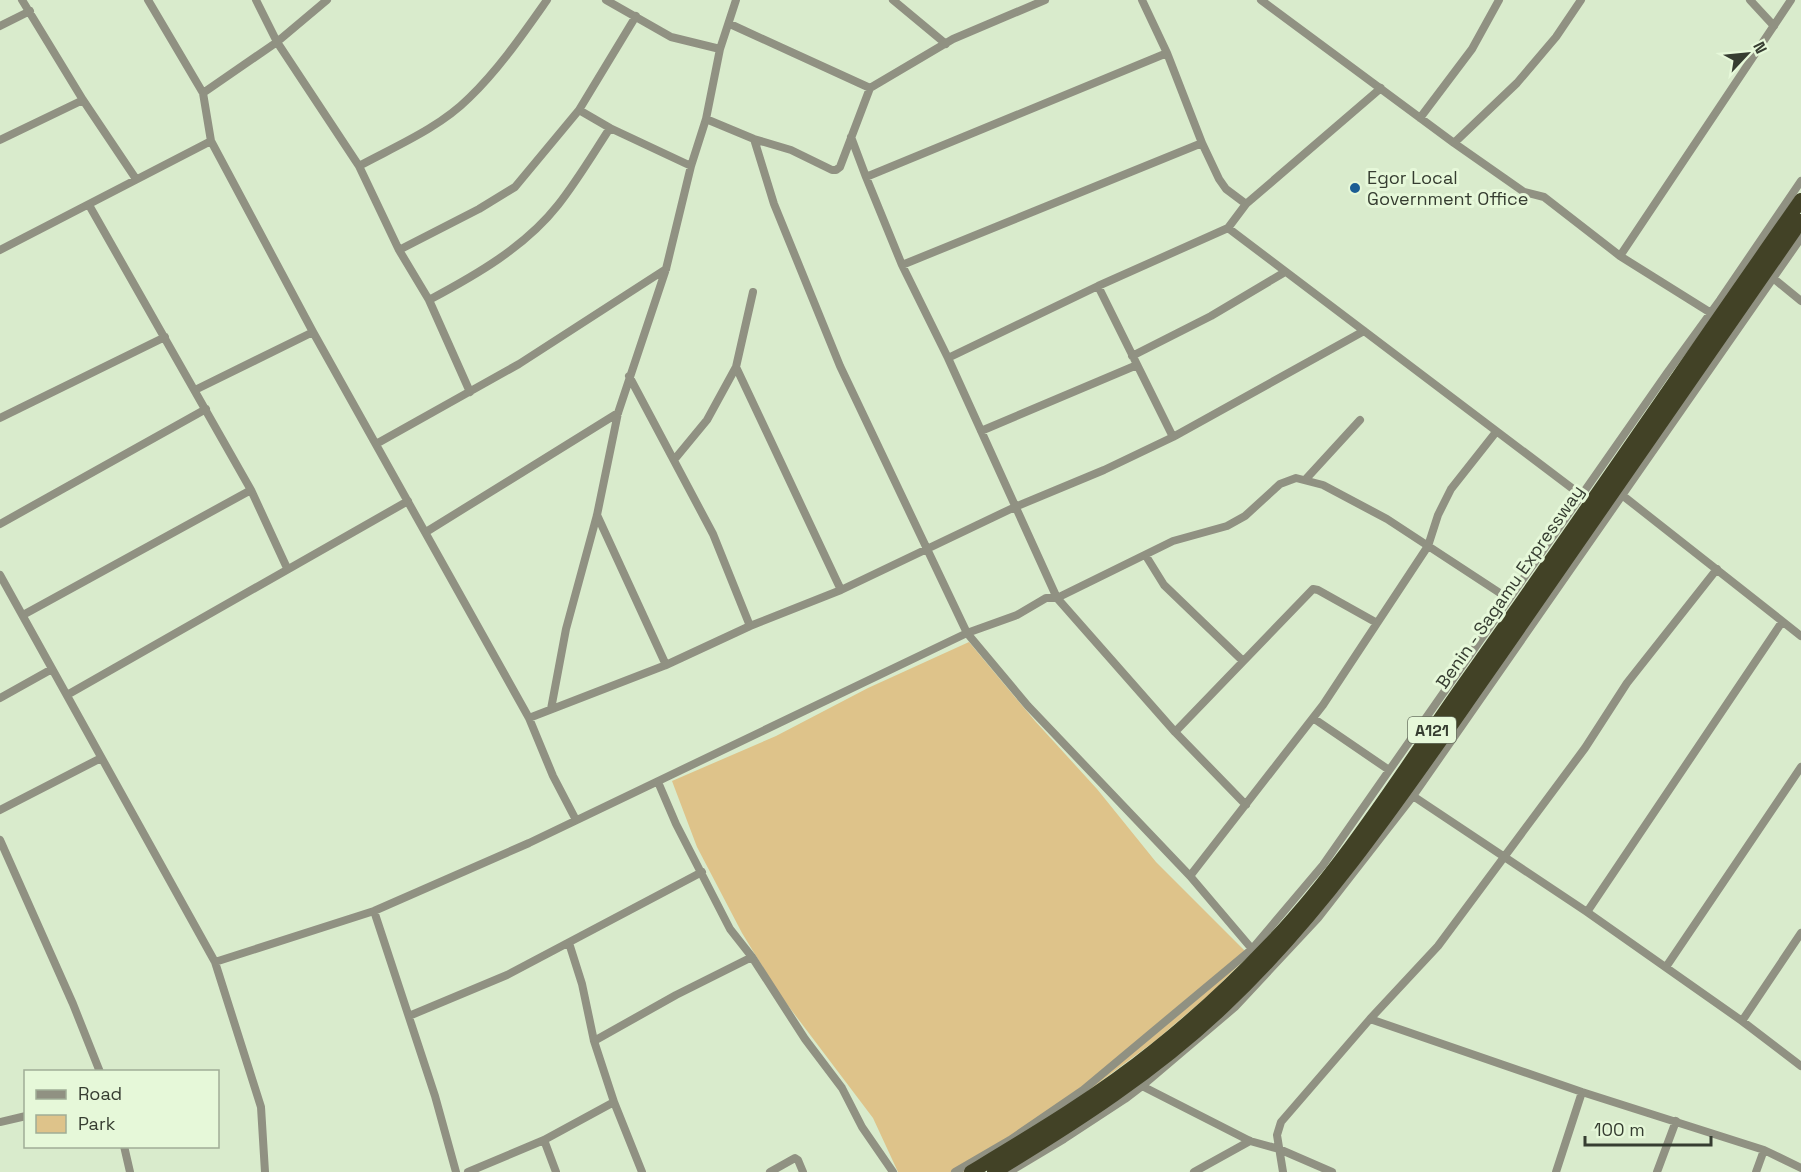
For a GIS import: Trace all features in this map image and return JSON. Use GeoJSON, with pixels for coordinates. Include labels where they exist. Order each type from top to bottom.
{"type":"FeatureCollection","features":[{"type":"Feature","properties":{"kind":"highway","name":"Benin - Sagamu Expressway"},"geometry":{"type":"LineString","coordinates":[[971,1172],[1064,1116],[1155,1050],[1269,946],[1346,860],[1801,200]]}},
{"type":"Feature","properties":{"kind":"highway","name":"A121"},"geometry":{"type":"LineString","coordinates":[[994,1172],[1109,1098],[1174,1050],[1224,1006],[1301,925],[1346,860],[1408,793],[1801,221]]}},
{"type":"Feature","properties":{"kind":"street"},"geometry":{"type":"LineString","coordinates":[[22,0],[82,100],[136,179]]}},
{"type":"Feature","properties":{"kind":"street"},"geometry":{"type":"LineString","coordinates":[[147,0],[203,93],[211,141],[313,332],[529,718],[553,776],[576,820]]}},
{"type":"Feature","properties":{"kind":"street"},"geometry":{"type":"LineString","coordinates":[[256,0],[277,42],[359,166],[399,250],[429,300],[470,392]]}},
{"type":"Feature","properties":{"kind":"street"},"geometry":{"type":"LineString","coordinates":[[203,93],[277,42],[327,0]]}},
{"type":"Feature","properties":{"kind":"street"},"geometry":{"type":"LineString","coordinates":[[359,166],[435,125],[468,99],[509,54],[547,0]]}},
{"type":"Feature","properties":{"kind":"street"},"geometry":{"type":"LineString","coordinates":[[606,0],[671,37],[720,49]]}},
{"type":"Feature","properties":{"kind":"street"},"geometry":{"type":"LineString","coordinates":[[551,709],[566,629],[597,515],[618,413],[666,269],[691,166],[706,118],[720,49],[736,0]]}},
{"type":"Feature","properties":{"kind":"street"},"geometry":{"type":"LineString","coordinates":[[893,0],[946,44]]}},
{"type":"Feature","properties":{"kind":"street"},"geometry":{"type":"LineString","coordinates":[[706,118],[754,139],[790,150],[832,170],[840,167],[870,88],[946,44],[1045,0]]}},
{"type":"Feature","properties":{"kind":"street"},"geometry":{"type":"LineString","coordinates":[[1142,0],[1167,53],[1202,143],[1219,179],[1226,189],[1246,204]]}},
{"type":"Feature","properties":{"kind":"street"},"geometry":{"type":"LineString","coordinates":[[1261,0],[1524,192],[1544,197],[1620,256],[1711,313]]}},
{"type":"Feature","properties":{"kind":"street"},"geometry":{"type":"LineString","coordinates":[[1420,118],[1472,49],[1499,0]]}},
{"type":"Feature","properties":{"kind":"street"},"geometry":{"type":"LineString","coordinates":[[1454,143],[1517,83],[1556,37],[1581,0]]}},
{"type":"Feature","properties":{"kind":"street"},"geometry":{"type":"LineString","coordinates":[[1750,0],[1774,26]]}},
{"type":"Feature","properties":{"kind":"street"},"geometry":{"type":"LineString","coordinates":[[1620,256],[1791,0]]}},
{"type":"Feature","properties":{"kind":"street"},"geometry":{"type":"LineString","coordinates":[[0,26],[30,12]]}},
{"type":"Feature","properties":{"kind":"street"},"geometry":{"type":"LineString","coordinates":[[399,250],[479,209],[515,187],[579,110],[636,16]]}},
{"type":"Feature","properties":{"kind":"street"},"geometry":{"type":"LineString","coordinates":[[730,24],[870,88]]}},
{"type":"Feature","properties":{"kind":"street"},"geometry":{"type":"LineString","coordinates":[[866,177],[1167,53]]}},
{"type":"Feature","properties":{"kind":"street"},"geometry":{"type":"LineString","coordinates":[[948,358],[1098,286],[1228,228],[1246,204],[1381,88]]}},
{"type":"Feature","properties":{"kind":"street"},"geometry":{"type":"LineString","coordinates":[[0,140],[82,100]]}},
{"type":"Feature","properties":{"kind":"street"},"geometry":{"type":"LineString","coordinates":[[579,110],[610,128],[691,166]]}},
{"type":"Feature","properties":{"kind":"street"},"geometry":{"type":"LineString","coordinates":[[429,300],[478,274],[524,240],[558,206],[610,128]]}},
{"type":"Feature","properties":{"kind":"street"},"geometry":{"type":"LineString","coordinates":[[851,137],[903,265],[948,358],[1057,598],[1175,732],[1246,805]]}},
{"type":"Feature","properties":{"kind":"street"},"geometry":{"type":"LineString","coordinates":[[754,139],[774,204],[840,366],[967,633],[1028,706],[1190,876],[1252,950]]}},
{"type":"Feature","properties":{"kind":"street"},"geometry":{"type":"LineString","coordinates":[[0,250],[211,141]]}},
{"type":"Feature","properties":{"kind":"street"},"geometry":{"type":"LineString","coordinates":[[903,265],[1202,143]]}},
{"type":"Feature","properties":{"kind":"street"},"geometry":{"type":"LineString","coordinates":[[955,1172],[1010,1140],[1083,1090],[1252,950],[1323,865],[1801,182]]}},
{"type":"Feature","properties":{"kind":"street"},"geometry":{"type":"LineString","coordinates":[[89,205],[251,490],[287,568]]}},
{"type":"Feature","properties":{"kind":"street"},"geometry":{"type":"LineString","coordinates":[[1228,228],[1581,495]]}},
{"type":"Feature","properties":{"kind":"street"},"geometry":{"type":"LineString","coordinates":[[1012,1171],[1142,1086],[1235,1006],[1283,957],[1345,885],[1801,238]]}},
{"type":"Feature","properties":{"kind":"street"},"geometry":{"type":"LineString","coordinates":[[376,444],[519,364],[666,269]]}},
{"type":"Feature","properties":{"kind":"street"},"geometry":{"type":"LineString","coordinates":[[1132,356],[1211,315],[1285,272]]}},
{"type":"Feature","properties":{"kind":"street"},"geometry":{"type":"LineString","coordinates":[[1773,278],[1801,301]]}},
{"type":"Feature","properties":{"kind":"street"},"geometry":{"type":"LineString","coordinates":[[1098,286],[1173,437]]}},
{"type":"Feature","properties":{"kind":"street"},"geometry":{"type":"LineString","coordinates":[[674,460],[707,420],[736,367],[753,292]]}},
{"type":"Feature","properties":{"kind":"street"},"geometry":{"type":"LineString","coordinates":[[529,718],[666,665],[750,626],[841,590],[1015,507],[1104,470],[1173,437],[1364,331]]}},
{"type":"Feature","properties":{"kind":"street"},"geometry":{"type":"LineString","coordinates":[[195,390],[313,332]]}},
{"type":"Feature","properties":{"kind":"street"},"geometry":{"type":"LineString","coordinates":[[0,418],[165,337]]}},
{"type":"Feature","properties":{"kind":"street"},"geometry":{"type":"LineString","coordinates":[[981,431],[1137,365]]}},
{"type":"Feature","properties":{"kind":"street"},"geometry":{"type":"LineString","coordinates":[[736,367],[841,590]]}},
{"type":"Feature","properties":{"kind":"street"},"geometry":{"type":"LineString","coordinates":[[629,376],[713,534],[750,626]]}},
{"type":"Feature","properties":{"kind":"street"},"geometry":{"type":"LineString","coordinates":[[0,524],[206,409]]}},
{"type":"Feature","properties":{"kind":"street"},"geometry":{"type":"LineString","coordinates":[[426,532],[618,413]]}},
{"type":"Feature","properties":{"kind":"street"},"geometry":{"type":"LineString","coordinates":[[1305,480],[1360,420]]}},
{"type":"Feature","properties":{"kind":"street"},"geometry":{"type":"LineString","coordinates":[[1190,876],[1313,718],[1428,546],[1438,515],[1451,489],[1496,432]]}},
{"type":"Feature","properties":{"kind":"street"},"geometry":{"type":"LineString","coordinates":[[215,962],[374,911],[658,782],[967,633],[1017,615],[1046,598],[1057,598],[1173,541],[1227,526],[1245,516],[1280,484],[1296,478],[1323,485],[1387,519],[1509,598]]}},
{"type":"Feature","properties":{"kind":"street"},"geometry":{"type":"LineString","coordinates":[[23,615],[251,490]]}},
{"type":"Feature","properties":{"kind":"street"},"geometry":{"type":"LineString","coordinates":[[1622,495],[1801,636]]}},
{"type":"Feature","properties":{"kind":"street"},"geometry":{"type":"LineString","coordinates":[[67,695],[408,501]]}},
{"type":"Feature","properties":{"kind":"street"},"geometry":{"type":"LineString","coordinates":[[597,515],[666,665]]}},
{"type":"Feature","properties":{"kind":"street"},"geometry":{"type":"LineString","coordinates":[[1146,556],[1164,585],[1243,662]]}},
{"type":"Feature","properties":{"kind":"street"},"geometry":{"type":"LineString","coordinates":[[1283,1172],[1277,1135],[1281,1122],[1370,1019],[1438,946],[1585,748],[1628,683],[1717,569]]}},
{"type":"Feature","properties":{"kind":"street"},"geometry":{"type":"LineString","coordinates":[[0,575],[215,962],[261,1107],[265,1172]]}},
{"type":"Feature","properties":{"kind":"street"},"geometry":{"type":"LineString","coordinates":[[1175,732],[1313,589],[1377,623]]}},
{"type":"Feature","properties":{"kind":"street"},"geometry":{"type":"LineString","coordinates":[[1587,912],[1782,622]]}},
{"type":"Feature","properties":{"kind":"street"},"geometry":{"type":"LineString","coordinates":[[0,698],[52,669]]}},
{"type":"Feature","properties":{"kind":"street"},"geometry":{"type":"LineString","coordinates":[[1313,718],[1389,770]]}},
{"type":"Feature","properties":{"kind":"street"},"geometry":{"type":"LineString","coordinates":[[0,810],[101,758]]}},
{"type":"Feature","properties":{"kind":"street"},"geometry":{"type":"LineString","coordinates":[[1666,968],[1801,767]]}},
{"type":"Feature","properties":{"kind":"street"},"geometry":{"type":"LineString","coordinates":[[658,782],[676,824],[730,929],[752,957],[805,1039],[842,1088],[862,1127],[893,1172]]}},
{"type":"Feature","properties":{"kind":"street"},"geometry":{"type":"LineString","coordinates":[[1408,793],[1587,912],[1742,1021],[1801,1066]]}},
{"type":"Feature","properties":{"kind":"street"},"geometry":{"type":"LineString","coordinates":[[0,840],[74,1004],[100,1070]]}},
{"type":"Feature","properties":{"kind":"street"},"geometry":{"type":"LineString","coordinates":[[409,1016],[507,975],[702,872]]}},
{"type":"Feature","properties":{"kind":"street"},"geometry":{"type":"LineString","coordinates":[[374,911],[435,1096],[456,1172]]}},
{"type":"Feature","properties":{"kind":"street"},"geometry":{"type":"LineString","coordinates":[[1742,1021],[1801,933]]}},
{"type":"Feature","properties":{"kind":"street"},"geometry":{"type":"LineString","coordinates":[[568,943],[582,984],[594,1041],[614,1102],[642,1172]]}},
{"type":"Feature","properties":{"kind":"street"},"geometry":{"type":"LineString","coordinates":[[594,1041],[676,995],[752,957]]}},
{"type":"Feature","properties":{"kind":"street"},"geometry":{"type":"LineString","coordinates":[[1370,1019],[1582,1092],[1764,1150],[1801,1168]]}},
{"type":"Feature","properties":{"kind":"street"},"geometry":{"type":"LineString","coordinates":[[1142,1086],[1251,1141],[1279,1149],[1332,1172]]}},
{"type":"Feature","properties":{"kind":"street"},"geometry":{"type":"LineString","coordinates":[[1556,1172],[1582,1092]]}},
{"type":"Feature","properties":{"kind":"street"},"geometry":{"type":"LineString","coordinates":[[468,1172],[544,1140],[614,1102]]}},
{"type":"Feature","properties":{"kind":"street"},"geometry":{"type":"LineString","coordinates":[[0,1122],[24,1116]]}},
{"type":"Feature","properties":{"kind":"street"},"geometry":{"type":"LineString","coordinates":[[1657,1172],[1676,1121]]}},
{"type":"Feature","properties":{"kind":"street"},"geometry":{"type":"LineString","coordinates":[[544,1140],[556,1172]]}},
{"type":"Feature","properties":{"kind":"street"},"geometry":{"type":"LineString","coordinates":[[1194,1172],[1251,1141]]}},
{"type":"Feature","properties":{"kind":"street"},"geometry":{"type":"LineString","coordinates":[[124,1148],[130,1172]]}},
{"type":"Feature","properties":{"kind":"street"},"geometry":{"type":"LineString","coordinates":[[1756,1172],[1764,1150]]}},
{"type":"Feature","properties":{"kind":"street"},"geometry":{"type":"LineString","coordinates":[[770,1172],[789,1159],[795,1158],[803,1172]]}},
{"type":"Feature","properties":{"kind":"green space"},"geometry":{"type":"Polygon","coordinates":[[[969,642],[1035,721],[1097,789],[1156,862],[1249,955],[1210,994],[1155,1041],[1026,1137],[965,1172],[898,1172],[873,1118],[780,995],[742,933],[697,847],[672,781],[776,736],[868,688],[969,642]]]}},
{"type":"Feature","properties":{"kind":"place","name":"Egor Local Government Office"},"geometry":{"type":"Point","coordinates":[1355,188]}}]}
